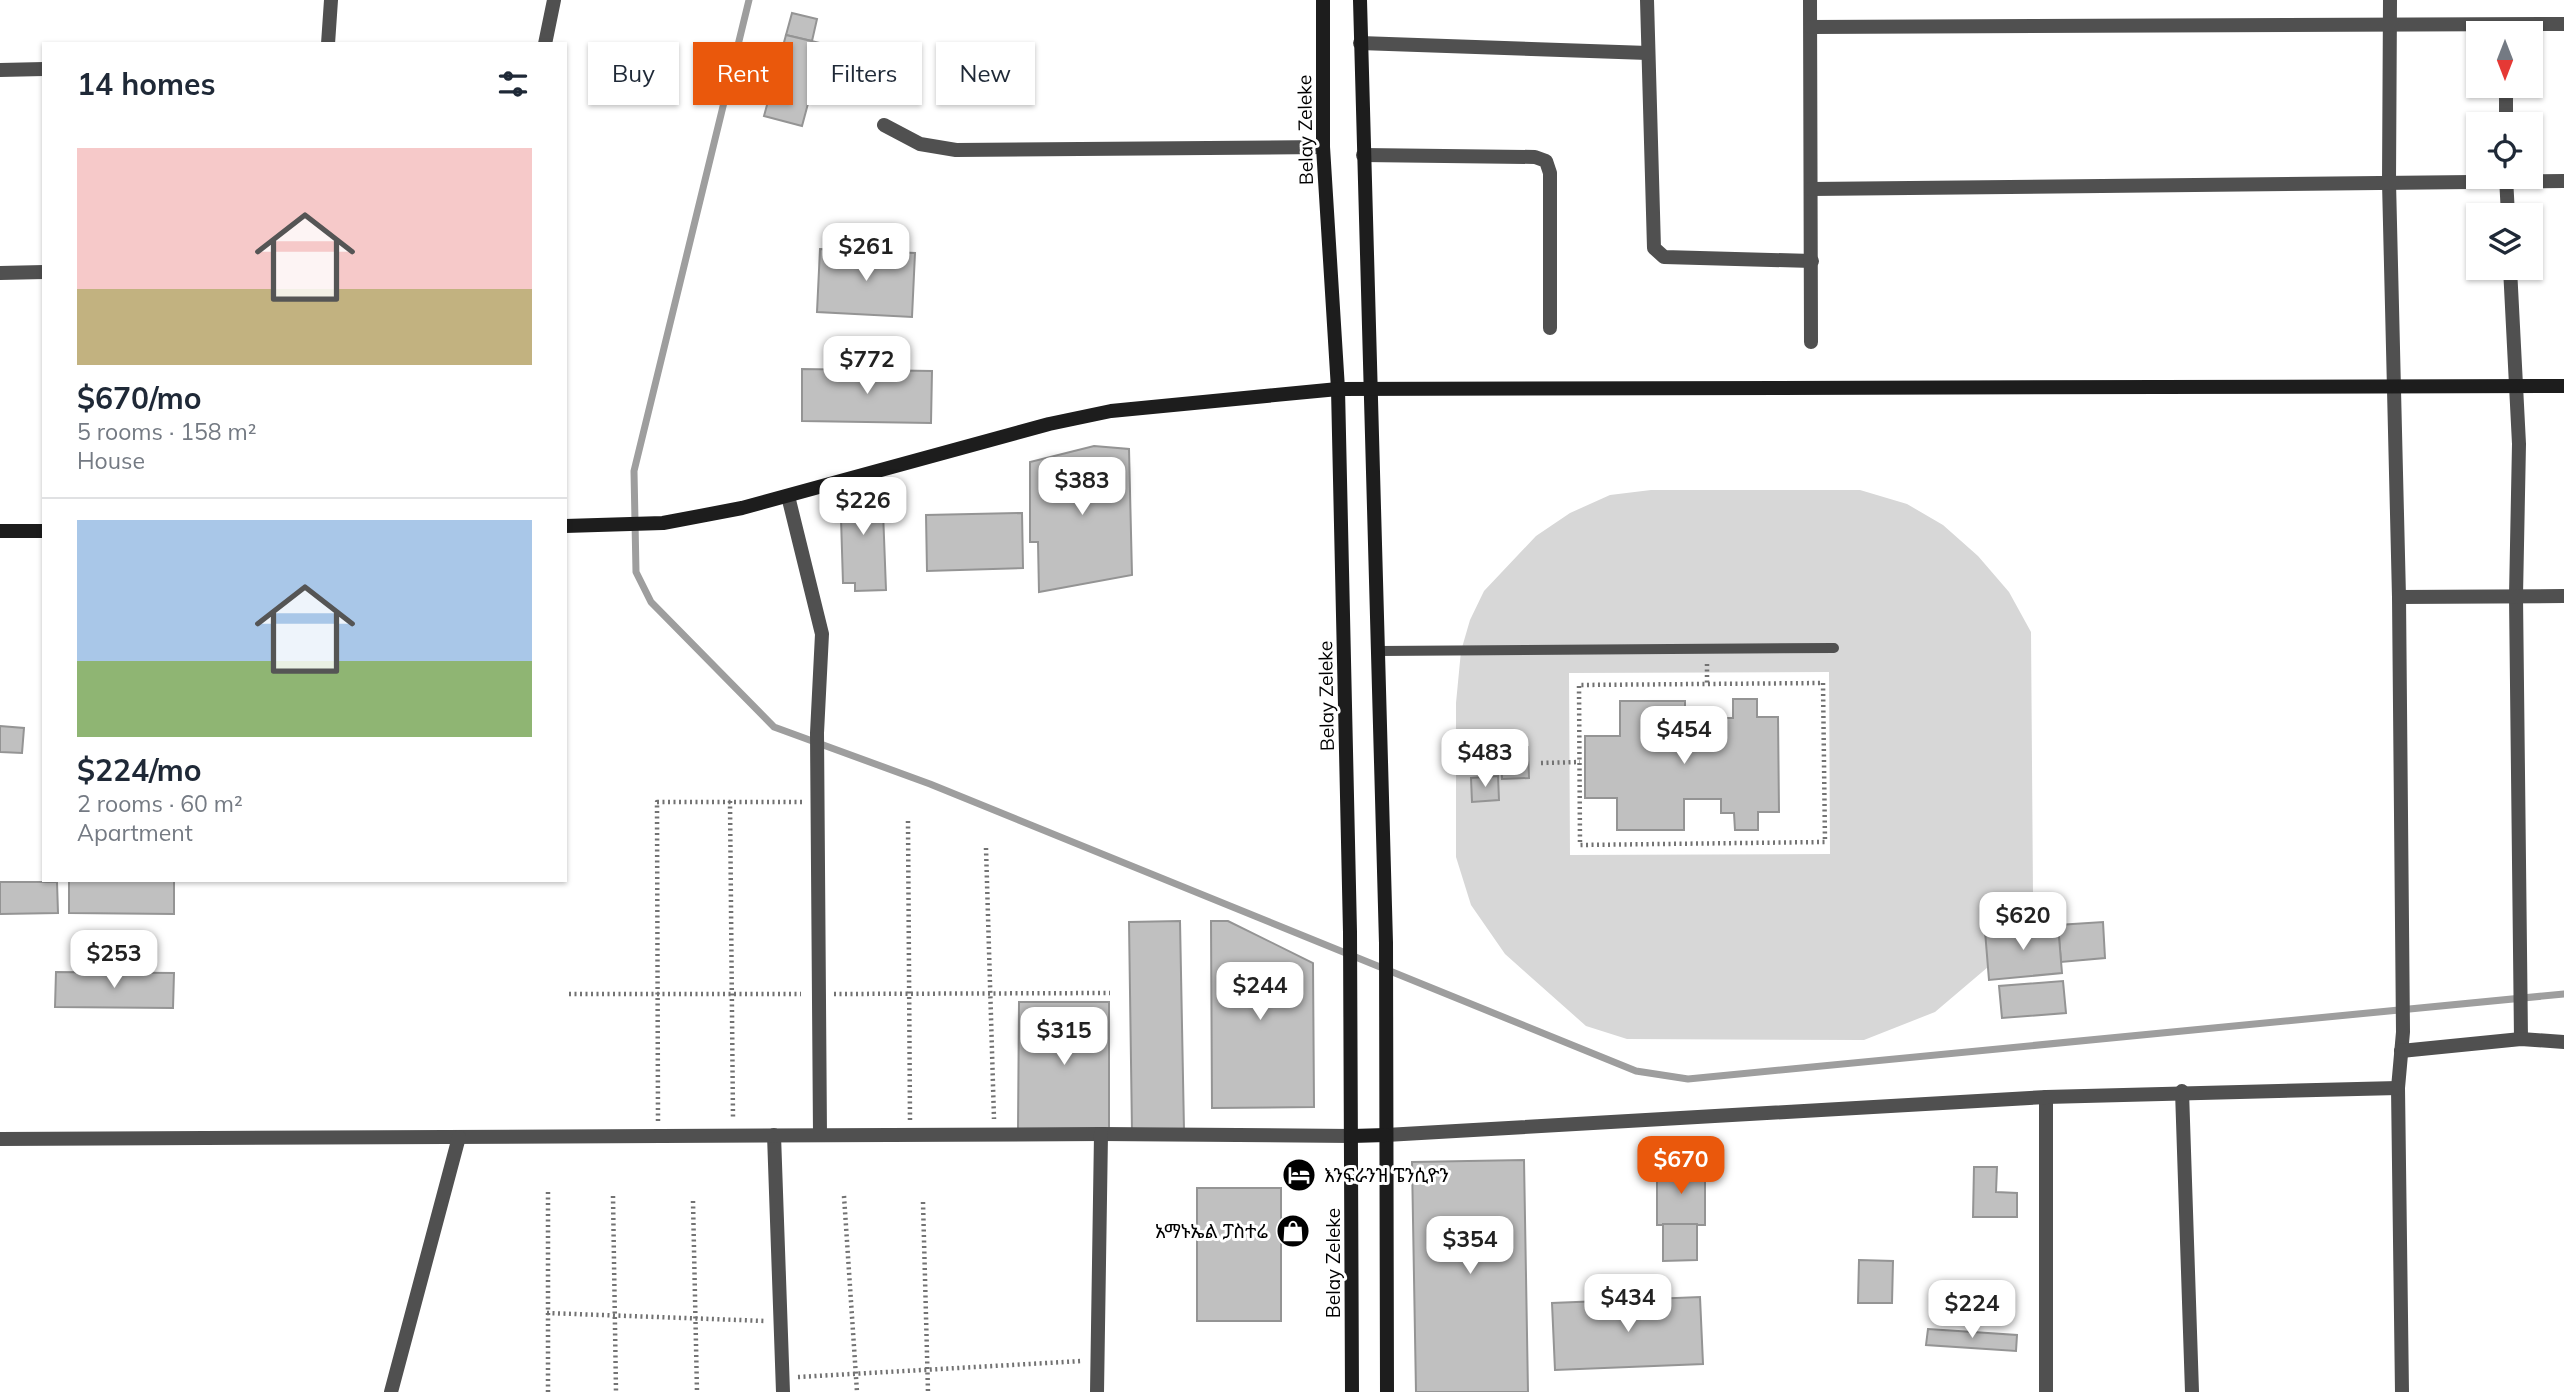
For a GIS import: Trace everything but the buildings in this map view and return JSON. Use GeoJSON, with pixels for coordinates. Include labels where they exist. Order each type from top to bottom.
{"type":"FeatureCollection","features":[{"type":"Feature","properties":{"kind":"street"},"geometry":{"type":"LineString","coordinates":[[328,42],[331,0]]}},
{"type":"Feature","properties":{"kind":"street"},"geometry":{"type":"LineString","coordinates":[[545,42],[554,0]]}},
{"type":"Feature","properties":{"kind":"street","name":"Belay Zeleke"},"geometry":{"type":"LineString","coordinates":[[1323,0],[1324,147],[1338,389],[1350,932],[1352,1392]]}},
{"type":"Feature","properties":{"kind":"street"},"geometry":{"type":"LineString","coordinates":[[1360,0],[1363,155],[1373,387],[1386,943],[1387,1392]]}},
{"type":"Feature","properties":{"kind":"street"},"geometry":{"type":"LineString","coordinates":[[1647,0],[1654,248],[1657,254],[1664,257],[1812,261]]}},
{"type":"Feature","properties":{"kind":"street"},"geometry":{"type":"LineString","coordinates":[[1811,0],[1811,342]]}},
{"type":"Feature","properties":{"kind":"street"},"geometry":{"type":"LineString","coordinates":[[2390,0],[2389,182],[2399,597],[2403,1032],[2398,1088],[2402,1392]]}},
{"type":"Feature","properties":{"kind":"street"},"geometry":{"type":"LineString","coordinates":[[2543,26],[2564,24]]}},
{"type":"Feature","properties":{"kind":"street"},"geometry":{"type":"LineString","coordinates":[[1811,27],[2390,25],[2466,28]]}},
{"type":"Feature","properties":{"kind":"street"},"geometry":{"type":"LineString","coordinates":[[1360,43],[1648,53]]}},
{"type":"Feature","properties":{"kind":"street"},"geometry":{"type":"LineString","coordinates":[[0,70],[42,69]]}},
{"type":"Feature","properties":{"kind":"street"},"geometry":{"type":"LineString","coordinates":[[884,125],[920,144],[956,150],[1324,147]]}},
{"type":"Feature","properties":{"kind":"street"},"geometry":{"type":"LineString","coordinates":[[1363,155],[1535,156],[1545,162],[1550,173],[1550,328]]}},
{"type":"Feature","properties":{"kind":"street"},"geometry":{"type":"LineString","coordinates":[[1811,189],[2466,180]]}},
{"type":"Feature","properties":{"kind":"street"},"geometry":{"type":"LineString","coordinates":[[2543,180],[2564,181]]}},
{"type":"Feature","properties":{"kind":"street"},"geometry":{"type":"LineString","coordinates":[[0,273],[42,272]]}},
{"type":"Feature","properties":{"kind":"street"},"geometry":{"type":"LineString","coordinates":[[2510,280],[2519,444],[2515,596],[2521,1039]]}},
{"type":"Feature","properties":{"kind":"street"},"geometry":{"type":"LineString","coordinates":[[567,526],[663,523],[742,508],[1049,424],[1111,411],[1338,389],[2395,384],[2564,386]]}},
{"type":"Feature","properties":{"kind":"street"},"geometry":{"type":"LineString","coordinates":[[789,496],[822,634],[817,733],[820,1135]]}},
{"type":"Feature","properties":{"kind":"street"},"geometry":{"type":"LineString","coordinates":[[0,531],[42,531]]}},
{"type":"Feature","properties":{"kind":"street"},"geometry":{"type":"LineString","coordinates":[[2399,597],[2564,596]]}},
{"type":"Feature","properties":{"kind":"street"},"geometry":{"type":"LineString","coordinates":[[2400,1051],[2521,1039],[2564,1042]]}},
{"type":"Feature","properties":{"kind":"street"},"geometry":{"type":"LineString","coordinates":[[0,1139],[994,1134],[1352,1136],[2046,1097],[2182,1091],[2398,1088]]}},
{"type":"Feature","properties":{"kind":"street"},"geometry":{"type":"LineString","coordinates":[[2182,1091],[2192,1392]]}},
{"type":"Feature","properties":{"kind":"street"},"geometry":{"type":"LineString","coordinates":[[2046,1097],[2046,1392]]}},
{"type":"Feature","properties":{"kind":"street"},"geometry":{"type":"LineString","coordinates":[[1097,1392],[1101,1134]]}},
{"type":"Feature","properties":{"kind":"street"},"geometry":{"type":"LineString","coordinates":[[774,1135],[783,1385]]}},
{"type":"Feature","properties":{"kind":"street"},"geometry":{"type":"LineString","coordinates":[[391,1392],[459,1137]]}},
{"type":"Feature","properties":{"kind":"lane"},"geometry":{"type":"LineString","coordinates":[[1379,652],[1834,648]]}},
{"type":"Feature","properties":{"kind":"path"},"geometry":{"type":"LineString","coordinates":[[1823,683],[1825,842],[1580,845],[1580,762],[1579,685],[1823,683]]}},
{"type":"Feature","properties":{"kind":"path"},"geometry":{"type":"LineString","coordinates":[[1541,763],[1580,762]]}},
{"type":"Feature","properties":{"kind":"path"},"geometry":{"type":"LineString","coordinates":[[730,801],[734,1136]]}},
{"type":"Feature","properties":{"kind":"path"},"geometry":{"type":"LineString","coordinates":[[658,1136],[657,802],[817,802]]}},
{"type":"Feature","properties":{"kind":"path"},"geometry":{"type":"LineString","coordinates":[[908,821],[911,1135]]}},
{"type":"Feature","properties":{"kind":"path"},"geometry":{"type":"LineString","coordinates":[[986,848],[994,1134]]}},
{"type":"Feature","properties":{"kind":"path"},"geometry":{"type":"LineString","coordinates":[[548,1191],[548,1392]]}},
{"type":"Feature","properties":{"kind":"path"},"geometry":{"type":"LineString","coordinates":[[613,1196],[616,1392]]}},
{"type":"Feature","properties":{"kind":"path"},"geometry":{"type":"LineString","coordinates":[[845,1196],[857,1392]]}},
{"type":"Feature","properties":{"kind":"path"},"geometry":{"type":"LineString","coordinates":[[693,1201],[696,1392]]}},
{"type":"Feature","properties":{"kind":"path"},"geometry":{"type":"LineString","coordinates":[[923,1202],[928,1392]]}},
{"type":"Feature","properties":{"kind":"path"},"geometry":{"type":"LineString","coordinates":[[547,1313],[781,1321]]}},
{"type":"Feature","properties":{"kind":"path"},"geometry":{"type":"LineString","coordinates":[[783,1385],[855,1373],[1097,1360]]}},
{"type":"Feature","properties":{"kind":"shaded area"},"geometry":{"type":"Polygon","coordinates":[[[1651,490],[1860,490],[1907,504],[1943,525],[1978,556],[2009,592],[2031,632],[2033,895],[2015,928],[1985,931],[1988,967],[1935,1012],[1864,1040],[1627,1039],[1586,1026],[1505,954],[1471,905],[1456,857],[1456,703],[1461,651],[1470,620],[1484,591],[1536,536],[1570,513],[1610,495],[1651,490]],[[1829,672],[1569,673],[1570,855],[1830,854],[1829,672]]]}},
{"type":"Feature","properties":{"kind":"waterway"},"geometry":{"type":"LineString","coordinates":[[749,0],[634,471],[636,572],[651,602],[774,727],[930,784],[1636,1071],[1688,1079],[2564,994]]}},
{"type":"Feature","properties":{"kind":"place","name":"እንፍራንዝ ፔንሲዮን"},"geometry":{"type":"Point","coordinates":[1299,1175]}},
{"type":"Feature","properties":{"kind":"place","name":"አማኑኤል ፓስተሬ"},"geometry":{"type":"Point","coordinates":[1293,1231]}}]}
